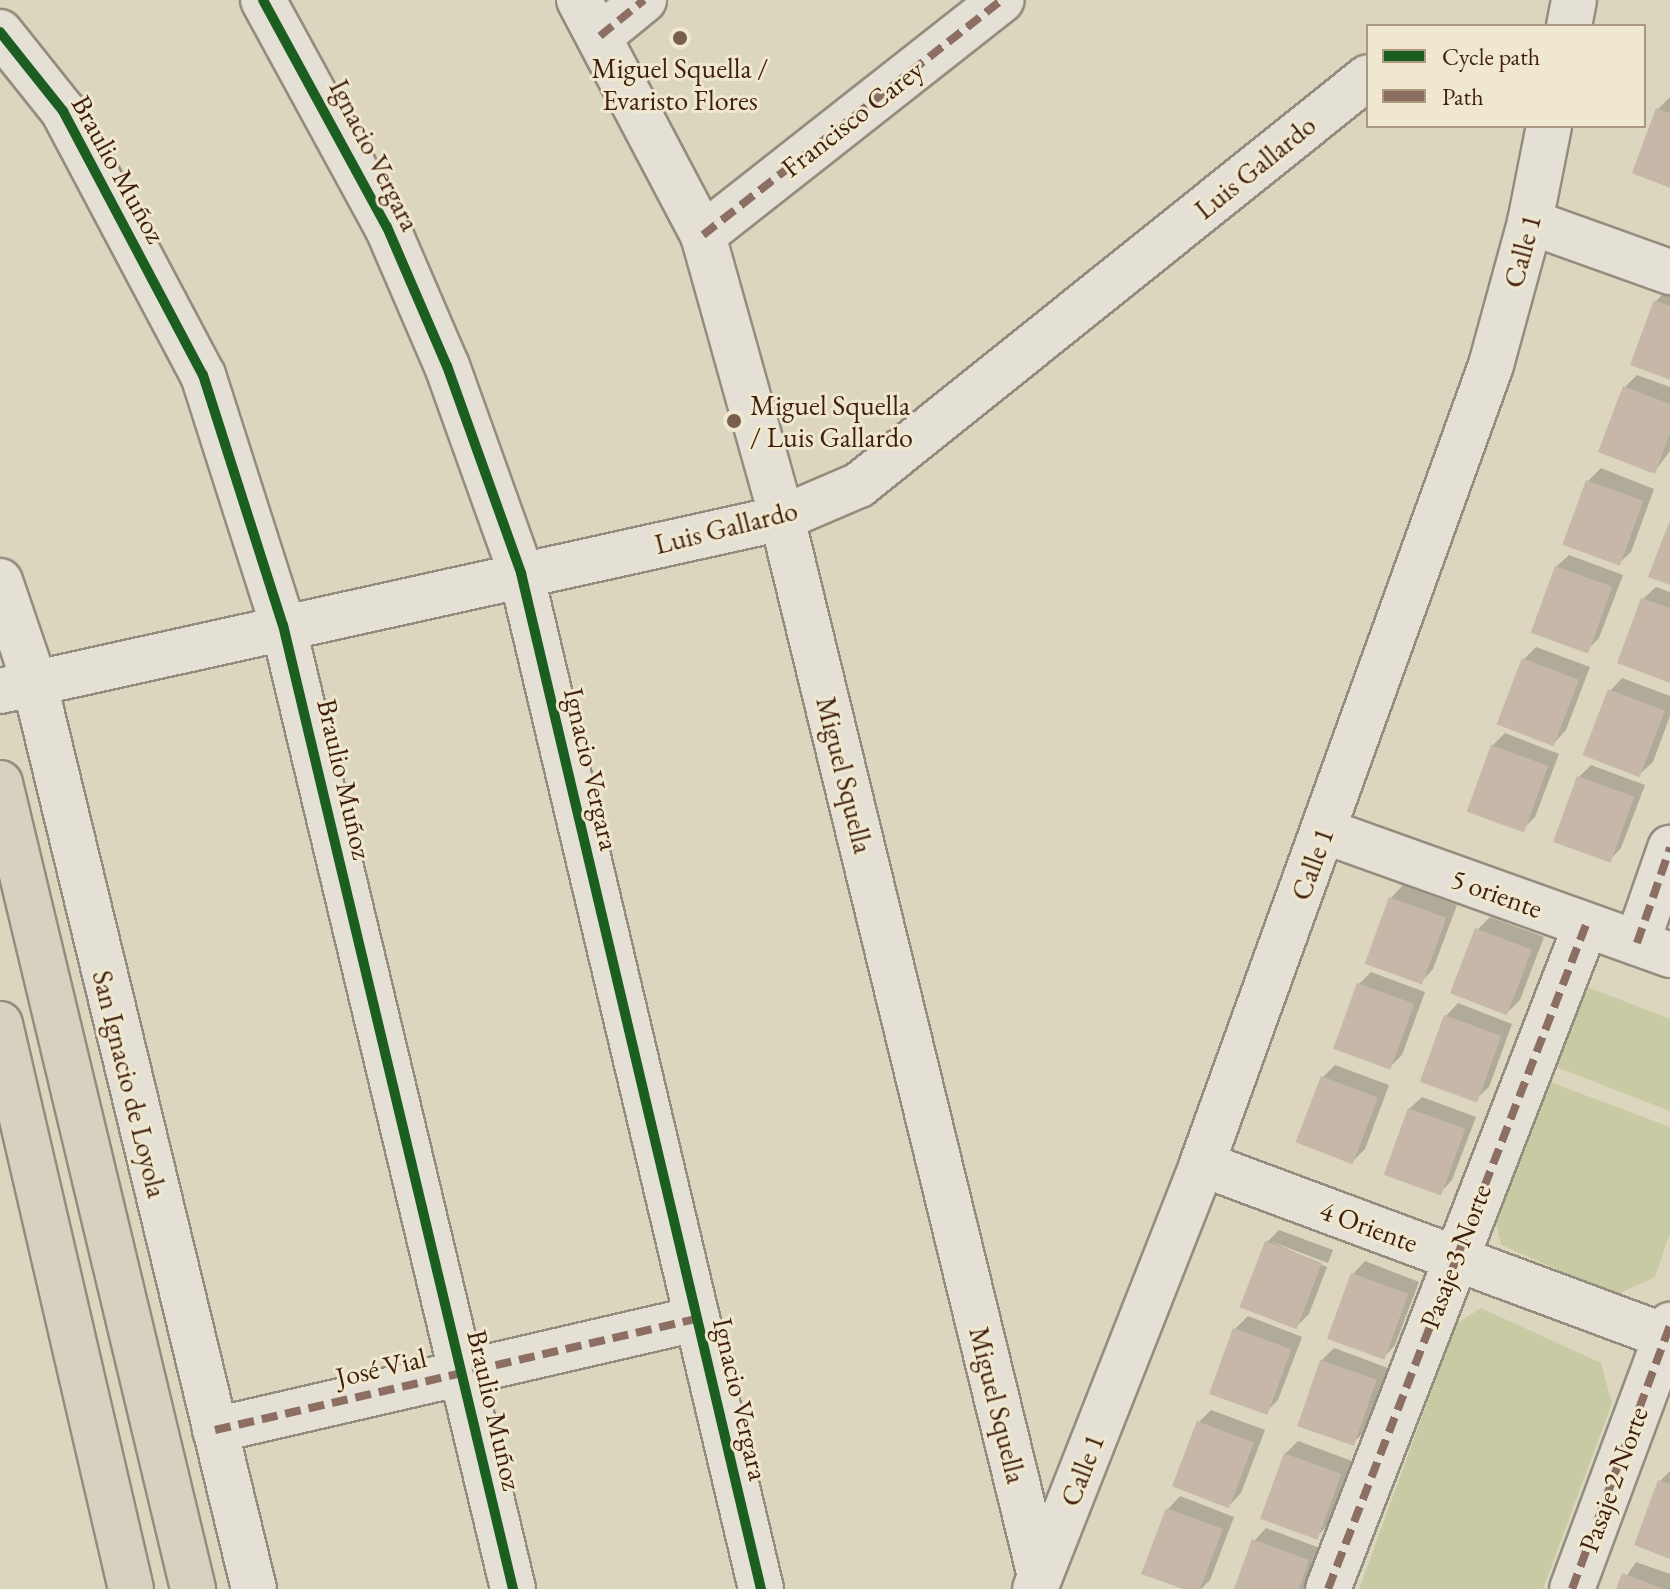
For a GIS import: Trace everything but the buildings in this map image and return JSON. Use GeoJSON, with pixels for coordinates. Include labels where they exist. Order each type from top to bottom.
{"type":"FeatureCollection","features":[{"type":"Feature","properties":{"kind":"main road","name":"San Ignacio de Loyola"},"geometry":{"type":"LineString","coordinates":[[0,783],[193,1589]]}},
{"type":"Feature","properties":{"kind":"main road"},"geometry":{"type":"LineString","coordinates":[[0,1024],[131,1589]]}},
{"type":"Feature","properties":{"kind":"street","name":"Ignacio Vergara"},"geometry":{"type":"LineString","coordinates":[[263,0],[387,227],[447,366],[521,573],[761,1589]]}},
{"type":"Feature","properties":{"kind":"street"},"geometry":{"type":"LineString","coordinates":[[590,18],[644,0]]}},
{"type":"Feature","properties":{"kind":"street","name":"Francisco Carey"},"geometry":{"type":"LineString","coordinates":[[703,235],[1002,0]]}},
{"type":"Feature","properties":{"kind":"street"},"geometry":{"type":"LineString","coordinates":[[1569,24],[1574,0]]}},
{"type":"Feature","properties":{"kind":"street","name":"Miguel Squella"},"geometry":{"type":"LineString","coordinates":[[590,18],[703,235],[782,518],[1037,1582]]}},
{"type":"Feature","properties":{"kind":"street","name":"Braulio Muñoz"},"geometry":{"type":"LineString","coordinates":[[0,32],[63,111],[203,375],[283,625],[513,1589]]}},
{"type":"Feature","properties":{"kind":"street","name":"Luis Gallardo"},"geometry":{"type":"LineString","coordinates":[[17,686],[283,625],[782,518],[859,485],[1366,79]]}},
{"type":"Feature","properties":{"kind":"street","name":"Calle 1"},"geometry":{"type":"LineString","coordinates":[[1037,1582],[1202,1164],[1491,365],[1530,222],[1549,128]]}},
{"type":"Feature","properties":{"kind":"street"},"geometry":{"type":"LineString","coordinates":[[1530,222],[1670,272]]}},
{"type":"Feature","properties":{"kind":"street","name":"San Ignacio de Loyola"},"geometry":{"type":"LineString","coordinates":[[0,581],[17,686],[215,1430],[254,1589]]}},
{"type":"Feature","properties":{"kind":"street","name":"5 oriente"},"geometry":{"type":"LineString","coordinates":[[1324,831],[1653,949]]}},
{"type":"Feature","properties":{"kind":"street"},"geometry":{"type":"LineString","coordinates":[[1653,949],[1670,848]]}},
{"type":"Feature","properties":{"kind":"street","name":"Pasaje 3 Norte"},"geometry":{"type":"LineString","coordinates":[[1328,1589],[1453,1257],[1586,925]]}},
{"type":"Feature","properties":{"kind":"street","name":"4 Oriente"},"geometry":{"type":"LineString","coordinates":[[1202,1164],[1669,1333]]}},
{"type":"Feature","properties":{"kind":"street","name":"José Vial"},"geometry":{"type":"LineString","coordinates":[[215,1430],[697,1319]]}},
{"type":"Feature","properties":{"kind":"street","name":"Pasaje 2 Norte"},"geometry":{"type":"LineString","coordinates":[[1572,1589],[1669,1333]]}},
{"type":"Feature","properties":{"kind":"green space"},"geometry":{"type":"Polygon","coordinates":[[[1582,985],[1670,1019],[1670,1111],[1551,1065],[1582,985]]]}},
{"type":"Feature","properties":{"kind":"green space"},"geometry":{"type":"Polygon","coordinates":[[[1550,1082],[1670,1127],[1670,1233],[1655,1277],[1616,1295],[1501,1245],[1495,1217],[1550,1082]]]}},
{"type":"Feature","properties":{"kind":"green space"},"geometry":{"type":"Polygon","coordinates":[[[1481,1308],[1601,1363],[1612,1403],[1543,1589],[1359,1589],[1456,1324],[1481,1308]]]}},
{"type":"Feature","properties":{"kind":"marked path"},"geometry":{"type":"LineString","coordinates":[[600,36],[644,0]]}},
{"type":"Feature","properties":{"kind":"marked path"},"geometry":{"type":"LineString","coordinates":[[703,235],[1002,0]]}},
{"type":"Feature","properties":{"kind":"marked path"},"geometry":{"type":"LineString","coordinates":[[1637,943],[1670,848]]}},
{"type":"Feature","properties":{"kind":"marked path"},"geometry":{"type":"LineString","coordinates":[[1328,1589],[1586,925]]}},
{"type":"Feature","properties":{"kind":"marked path"},"geometry":{"type":"LineString","coordinates":[[215,1430],[697,1319]]}},
{"type":"Feature","properties":{"kind":"marked path"},"geometry":{"type":"LineString","coordinates":[[1572,1589],[1670,1325]]}},
{"type":"Feature","properties":{"kind":"cycle path"},"geometry":{"type":"LineString","coordinates":[[263,0],[387,227],[447,366],[521,573],[761,1589]]}},
{"type":"Feature","properties":{"kind":"cycle path"},"geometry":{"type":"LineString","coordinates":[[0,32],[63,111],[203,375],[283,625],[513,1589]]}},
{"type":"Feature","properties":{"kind":"place","name":"Miguel Squella / Evaristo Flores"},"geometry":{"type":"Point","coordinates":[680,38]}},
{"type":"Feature","properties":{"kind":"place","name":"Miguel Squella / Luis Gallardo"},"geometry":{"type":"Point","coordinates":[734,421]}}]}
